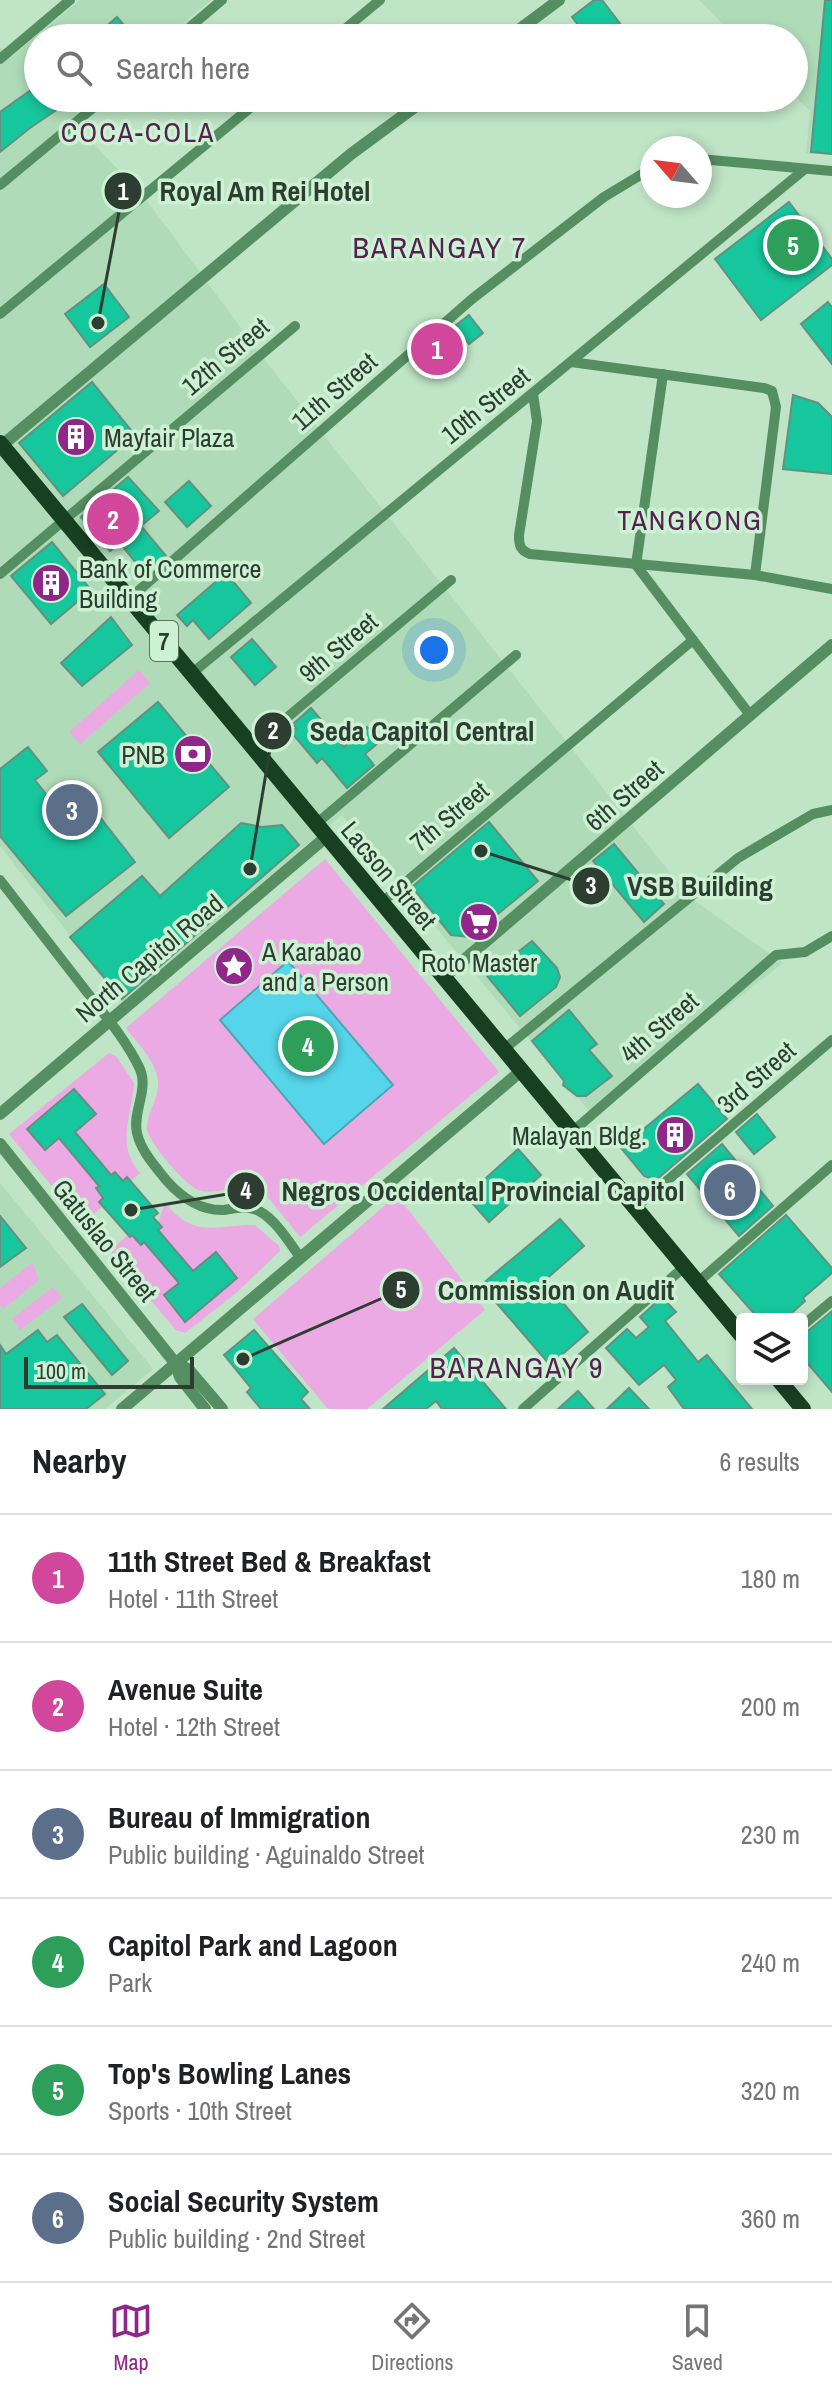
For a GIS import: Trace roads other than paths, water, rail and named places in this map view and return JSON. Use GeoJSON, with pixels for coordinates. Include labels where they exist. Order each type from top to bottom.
{"type":"FeatureCollection","features":[{"type":"Feature","properties":{"kind":"main road","name":"Lacson Street"},"geometry":{"type":"LineString","coordinates":[[1,445],[736,1329]]}},
{"type":"Feature","properties":{"kind":"main road"},"geometry":{"type":"LineString","coordinates":[[783,1385],[803,1409]]}},
{"type":"Feature","properties":{"kind":"street"},"geometry":{"type":"LineString","coordinates":[[39,24],[70,0]]}},
{"type":"Feature","properties":{"kind":"street"},"geometry":{"type":"LineString","coordinates":[[194,24],[222,0]]}},
{"type":"Feature","properties":{"kind":"street"},"geometry":{"type":"LineString","coordinates":[[351,24],[380,0]]}},
{"type":"Feature","properties":{"kind":"street"},"geometry":{"type":"LineString","coordinates":[[527,24],[559,0]]}},
{"type":"Feature","properties":{"kind":"street"},"geometry":{"type":"LineString","coordinates":[[2,53],[24,36]]}},
{"type":"Feature","properties":{"kind":"street"},"geometry":{"type":"LineString","coordinates":[[0,185],[88,112]]}},
{"type":"Feature","properties":{"kind":"street"},"geometry":{"type":"LineString","coordinates":[[0,314],[245,112]]}},
{"type":"Feature","properties":{"kind":"street"},"geometry":{"type":"LineString","coordinates":[[1,445],[351,154],[408,112]]}},
{"type":"Feature","properties":{"kind":"street"},"geometry":{"type":"LineString","coordinates":[[712,160],[832,171]]}},
{"type":"Feature","properties":{"kind":"street","name":"10th Street"},"geometry":{"type":"LineString","coordinates":[[191,674],[805,169]]}},
{"type":"Feature","properties":{"kind":"street","name":"11th Street"},"geometry":{"type":"LineString","coordinates":[[129,599],[472,299],[604,197],[640,175]]}},
{"type":"Feature","properties":{"kind":"street","name":"12th Street"},"geometry":{"type":"LineString","coordinates":[[0,574],[295,326]]}},
{"type":"Feature","properties":{"kind":"street"},"geometry":{"type":"LineString","coordinates":[[571,362],[772,391],[776,407],[755,575]]}},
{"type":"Feature","properties":{"kind":"street"},"geometry":{"type":"LineString","coordinates":[[663,374],[636,565],[750,715]]}},
{"type":"Feature","properties":{"kind":"street"},"geometry":{"type":"LineString","coordinates":[[533,394],[537,421],[519,535],[522,550],[530,554],[755,575],[832,589]]}},
{"type":"Feature","properties":{"kind":"street","name":"9th Street"},"geometry":{"type":"LineString","coordinates":[[252,747],[451,580]]}},
{"type":"Feature","properties":{"kind":"street","name":"7th Street"},"geometry":{"type":"LineString","coordinates":[[381,903],[693,640]]}},
{"type":"Feature","properties":{"kind":"street","name":"6th Street"},"geometry":{"type":"LineString","coordinates":[[443,978],[832,645]]}},
{"type":"Feature","properties":{"kind":"street"},"geometry":{"type":"LineString","coordinates":[[321,831],[516,655]]}},
{"type":"Feature","properties":{"kind":"street"},"geometry":{"type":"LineString","coordinates":[[503,1050],[738,858],[813,814],[832,810]]}},
{"type":"Feature","properties":{"kind":"street","name":"North Capitol Road"},"geometry":{"type":"LineString","coordinates":[[0,1114],[321,831]]}},
{"type":"Feature","properties":{"kind":"street"},"geometry":{"type":"LineString","coordinates":[[0,880],[109,1020],[139,1067],[143,1081],[137,1134],[147,1155],[167,1181],[189,1201],[201,1207],[214,1210],[248,1207],[259,1211],[268,1217],[300,1257]]}},
{"type":"Feature","properties":{"kind":"street","name":"4th Street"},"geometry":{"type":"LineString","coordinates":[[572,1132],[776,955],[805,952],[832,936]]}},
{"type":"Feature","properties":{"kind":"street","name":"3rd Street"},"geometry":{"type":"LineString","coordinates":[[635,1208],[832,1040]]}},
{"type":"Feature","properties":{"kind":"street"},"geometry":{"type":"LineString","coordinates":[[122,1409],[521,1071]]}},
{"type":"Feature","properties":{"kind":"street","name":"Gatuslao Street"},"geometry":{"type":"LineString","coordinates":[[0,1144],[176,1364],[180,1377],[205,1409]]}},
{"type":"Feature","properties":{"kind":"street"},"geometry":{"type":"LineString","coordinates":[[697,1283],[832,1165]]}},
{"type":"Feature","properties":{"kind":"street"},"geometry":{"type":"LineString","coordinates":[[523,1409],[684,1267]]}},
{"type":"Feature","properties":{"kind":"street"},"geometry":{"type":"LineString","coordinates":[[808,1321],[832,1301]]}},
{"type":"Feature","properties":{"kind":"street","name":"Gatuslao Street"},"geometry":{"type":"LineString","coordinates":[[176,1364],[188,1369],[222,1409]]}},
{"type":"Feature","properties":{"kind":"water"},"geometry":{"type":"Polygon","coordinates":[[[288,961],[393,1085],[324,1144],[220,1020],[288,961]]]}},
{"type":"Feature","properties":{"kind":"place","name":"Top's Bowling Lanes"},"geometry":{"type":"Point","coordinates":[793,245]}},
{"type":"Feature","properties":{"kind":"place","name":"Royal Am Rei Hotel"},"geometry":{"type":"Point","coordinates":[98,323]}},
{"type":"Feature","properties":{"kind":"place","name":"11th Street Bed & Breakfast"},"geometry":{"type":"Point","coordinates":[437,349]}},
{"type":"Feature","properties":{"kind":"place","name":"Mayfair Plaza"},"geometry":{"type":"Point","coordinates":[76,437]}},
{"type":"Feature","properties":{"kind":"place","name":"Avenue Suite"},"geometry":{"type":"Point","coordinates":[113,519]}},
{"type":"Feature","properties":{"kind":"place","name":"Bank of Commerce Building"},"geometry":{"type":"Point","coordinates":[51,583]}},
{"type":"Feature","properties":{"kind":"place","name":"PNB"},"geometry":{"type":"Point","coordinates":[193,754]}},
{"type":"Feature","properties":{"kind":"place","name":"Bureau of Immigration"},"geometry":{"type":"Point","coordinates":[72,810]}},
{"type":"Feature","properties":{"kind":"place","name":"VSB Building"},"geometry":{"type":"Point","coordinates":[481,851]}},
{"type":"Feature","properties":{"kind":"place","name":"Seda Capitol Central"},"geometry":{"type":"Point","coordinates":[250,869]}},
{"type":"Feature","properties":{"kind":"place","name":"Roto Master"},"geometry":{"type":"Point","coordinates":[479,922]}},
{"type":"Feature","properties":{"kind":"place","name":"A Karabao and a Person"},"geometry":{"type":"Point","coordinates":[234,966]}},
{"type":"Feature","properties":{"kind":"place","name":"Capitol Park and Lagoon"},"geometry":{"type":"Point","coordinates":[308,1046]}},
{"type":"Feature","properties":{"kind":"place","name":"Malayan Bldg."},"geometry":{"type":"Point","coordinates":[675,1135]}},
{"type":"Feature","properties":{"kind":"place","name":"Social Security System"},"geometry":{"type":"Point","coordinates":[730,1190]}},
{"type":"Feature","properties":{"kind":"place","name":"Negros Occidental Provincial Capitol"},"geometry":{"type":"Point","coordinates":[131,1210]}},
{"type":"Feature","properties":{"kind":"place","name":"Commission on Audit"},"geometry":{"type":"Point","coordinates":[243,1359]}},
{"type":"Feature","properties":{"kind":"district","name":"COCA-COLA"},"geometry":{"type":"Point","coordinates":[138,132]}},
{"type":"Feature","properties":{"kind":"district","name":"BARANGAY 7"},"geometry":{"type":"Point","coordinates":[440,247]}},
{"type":"Feature","properties":{"kind":"district","name":"TANGKONG"},"geometry":{"type":"Point","coordinates":[690,520]}},
{"type":"Feature","properties":{"kind":"district","name":"BARANGAY 9"},"geometry":{"type":"Point","coordinates":[517,1367]}}]}
